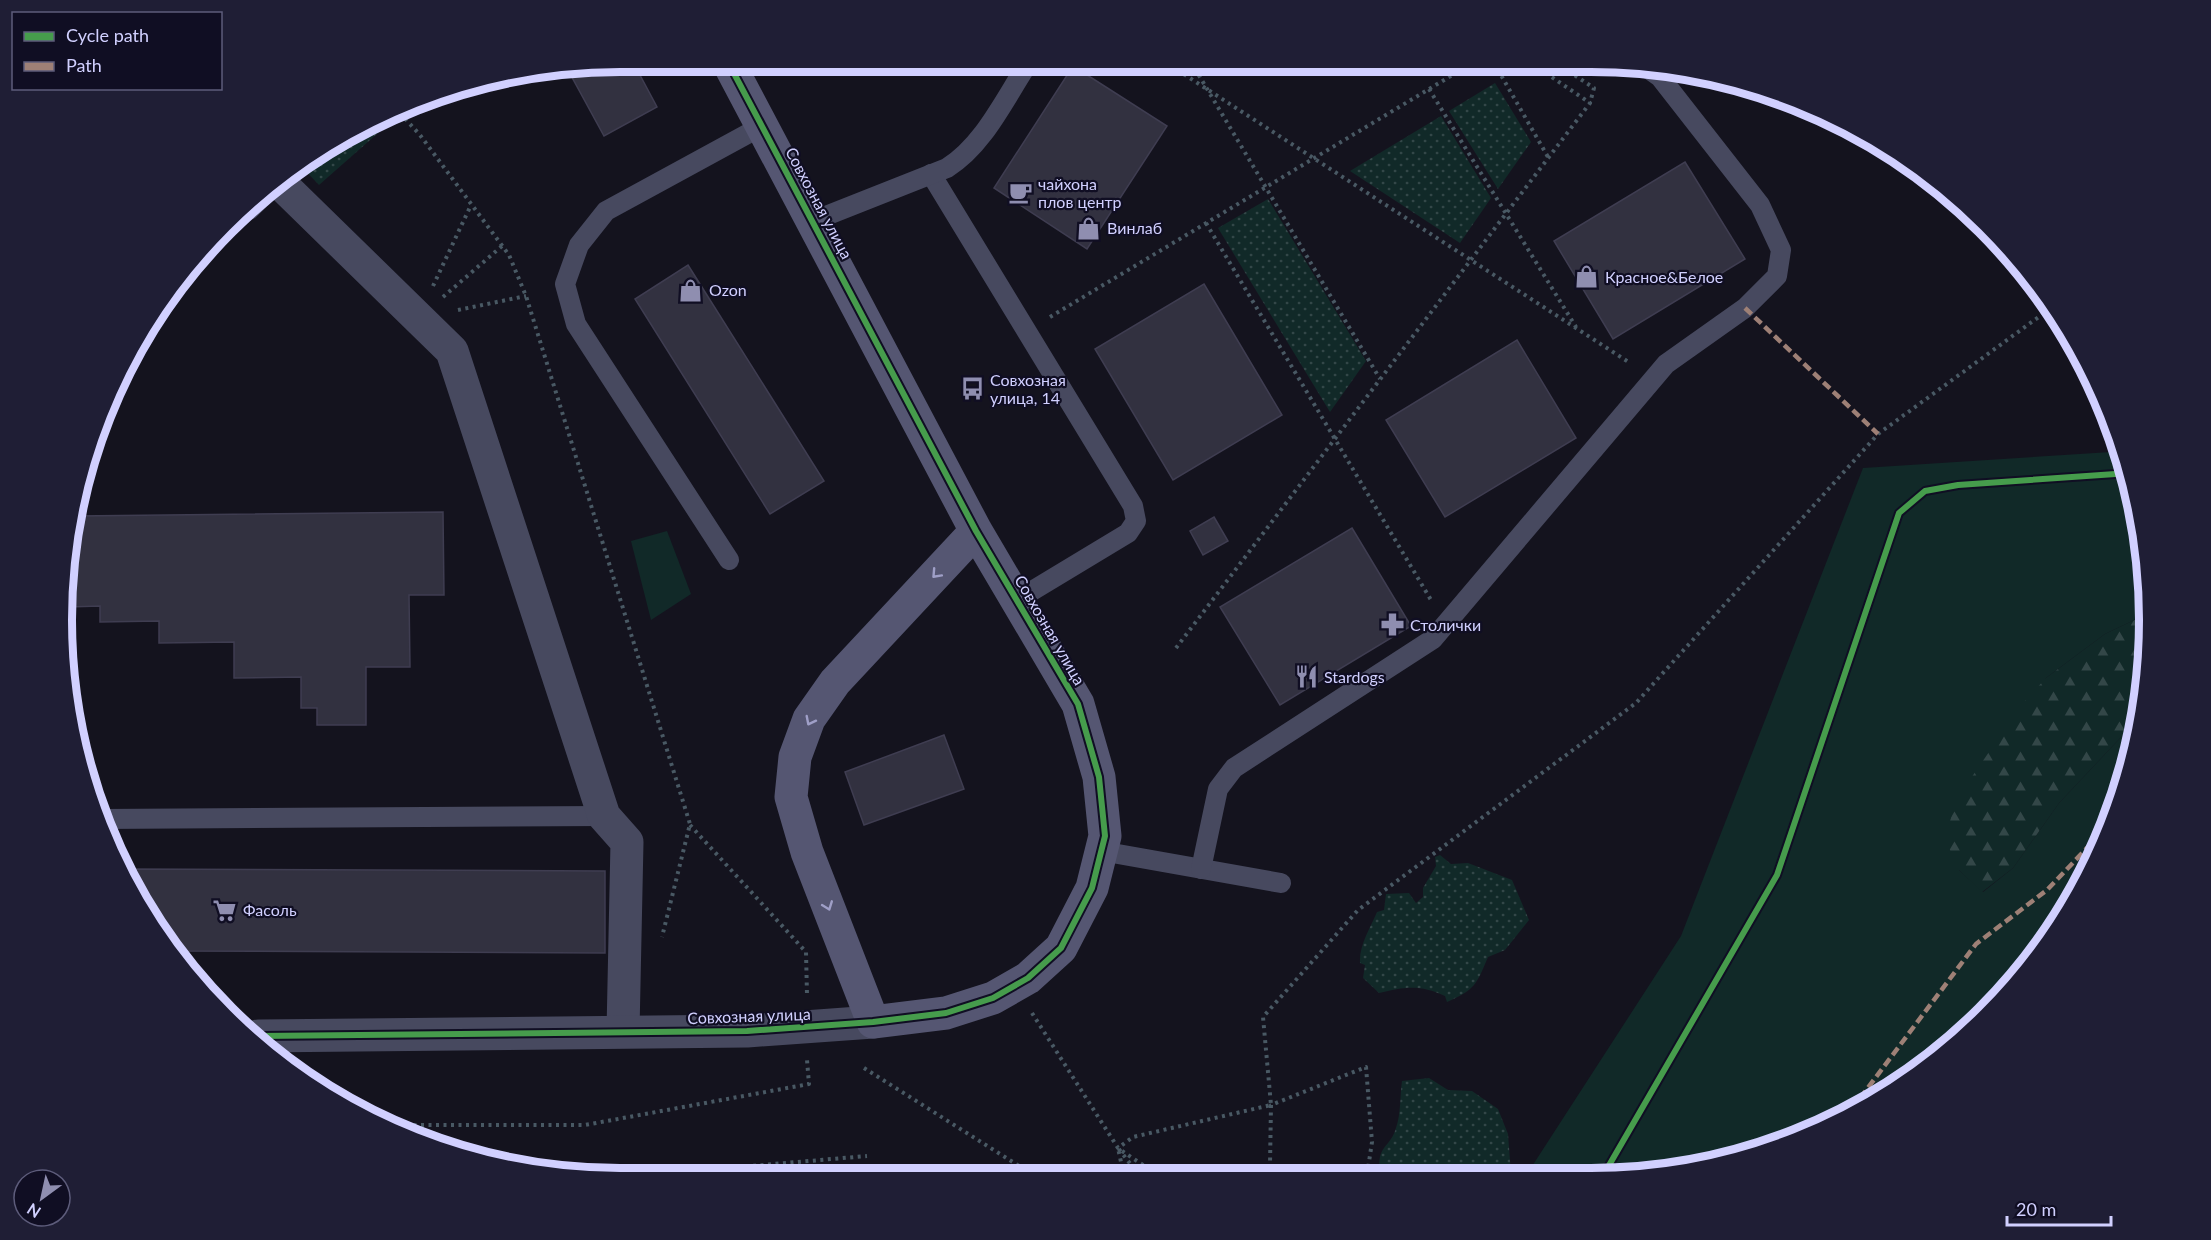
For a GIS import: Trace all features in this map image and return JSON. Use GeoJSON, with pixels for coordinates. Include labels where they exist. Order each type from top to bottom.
{"type":"FeatureCollection","features":[{"type":"Feature","properties":{"kind":"street","name":"Совхозная улица"},"geometry":{"type":"LineString","coordinates":[[264,1036],[747,1031],[873,1022],[946,1013],[993,998],[1028,978],[1061,948],[1092,888],[1105,836],[1099,777],[1078,704],[976,531],[733,72]]}},
{"type":"Feature","properties":{"kind":"street"},"geometry":{"type":"LineString","coordinates":[[283,187],[452,351],[604,816],[627,842],[623,1031]]}},
{"type":"Feature","properties":{"kind":"street"},"geometry":{"type":"LineString","coordinates":[[873,1022],[801,830],[791,796],[795,757],[809,719],[835,682],[976,531]]}},
{"type":"Feature","properties":{"kind":"lane"},"geometry":{"type":"LineString","coordinates":[[813,221],[931,174],[963,158],[1022,72]]}},
{"type":"Feature","properties":{"kind":"lane"},"geometry":{"type":"LineString","coordinates":[[1201,869],[1218,789],[1234,768],[1433,639],[1666,364],[1745,308],[1778,276],[1780,250],[1760,206],[1659,77]]}},
{"type":"Feature","properties":{"kind":"lane"},"geometry":{"type":"LineString","coordinates":[[729,560],[576,324],[565,284],[579,244],[606,211],[762,126]]}},
{"type":"Feature","properties":{"kind":"lane"},"geometry":{"type":"LineString","coordinates":[[931,174],[1133,506],[1136,521],[1128,533],[1017,600]]}},
{"type":"Feature","properties":{"kind":"lane"},"geometry":{"type":"LineString","coordinates":[[110,819],[604,816]]}},
{"type":"Feature","properties":{"kind":"lane"},"geometry":{"type":"LineString","coordinates":[[1101,851],[1281,884]]}},
{"type":"Feature","properties":{"kind":"path"},"geometry":{"type":"LineString","coordinates":[[1180,72],[1653,378]]}},
{"type":"Feature","properties":{"kind":"path"},"geometry":{"type":"LineString","coordinates":[[1197,72],[1380,379]]}},
{"type":"Feature","properties":{"kind":"path"},"geometry":{"type":"LineString","coordinates":[[1027,331],[1458,72]]}},
{"type":"Feature","properties":{"kind":"path"},"geometry":{"type":"LineString","coordinates":[[1499,72],[1548,157]]}},
{"type":"Feature","properties":{"kind":"path"},"geometry":{"type":"LineString","coordinates":[[1544,72],[1590,103]]}},
{"type":"Feature","properties":{"kind":"path"},"geometry":{"type":"LineString","coordinates":[[1176,648],[1590,103],[1594,87],[1570,72]]}},
{"type":"Feature","properties":{"kind":"path"},"geometry":{"type":"LineString","coordinates":[[1429,89],[1578,330]]}},
{"type":"Feature","properties":{"kind":"path"},"geometry":{"type":"LineString","coordinates":[[403,117],[502,246],[526,296],[690,824],[806,952],[807,997]]}},
{"type":"Feature","properties":{"kind":"path"},"geometry":{"type":"LineString","coordinates":[[418,318],[471,205]]}},
{"type":"Feature","properties":{"kind":"path"},"geometry":{"type":"LineString","coordinates":[[1206,223],[1446,624]]}},
{"type":"Feature","properties":{"kind":"path"},"geometry":{"type":"LineString","coordinates":[[418,318],[502,246]]}},
{"type":"Feature","properties":{"kind":"path"},"geometry":{"type":"LineString","coordinates":[[418,318],[526,296]]}},
{"type":"Feature","properties":{"kind":"path"},"geometry":{"type":"LineString","coordinates":[[1270,1168],[1271,1105],[1263,1017],[1358,910],[1636,703],[1878,434],[2045,313]]}},
{"type":"Feature","properties":{"kind":"path"},"geometry":{"type":"LineString","coordinates":[[659,947],[690,824]]}},
{"type":"Feature","properties":{"kind":"path"},"geometry":{"type":"LineString","coordinates":[[1014,985],[1133,1168]]}},
{"type":"Feature","properties":{"kind":"path"},"geometry":{"type":"LineString","coordinates":[[1118,1148],[1133,1137],[1271,1105],[1366,1067],[1372,1142],[1368,1168]]}},
{"type":"Feature","properties":{"kind":"path"},"geometry":{"type":"LineString","coordinates":[[864,1068],[1022,1168]]}},
{"type":"Feature","properties":{"kind":"path"},"geometry":{"type":"LineString","coordinates":[[408,1125],[585,1125],[809,1084]]}},
{"type":"Feature","properties":{"kind":"path"},"geometry":{"type":"LineString","coordinates":[[1118,1148],[1148,1168]]}},
{"type":"Feature","properties":{"kind":"path"},"geometry":{"type":"LineString","coordinates":[[1118,1148],[1122,1168]]}},
{"type":"Feature","properties":{"kind":"path"},"geometry":{"type":"LineString","coordinates":[[727,1168],[867,1156]]}},
{"type":"Feature","properties":{"kind":"green space"},"geometry":{"type":"Polygon","coordinates":[[[1495,83],[1531,142],[1498,189],[1449,111],[1495,83]]]}},
{"type":"Feature","properties":{"kind":"green space"},"geometry":{"type":"Polygon","coordinates":[[[1441,116],[1491,198],[1460,243],[1350,171],[1441,116]]]}},
{"type":"Feature","properties":{"kind":"green space"},"geometry":{"type":"Polygon","coordinates":[[[386,126],[319,185],[306,171],[346,145],[386,126]]]}},
{"type":"Feature","properties":{"kind":"green space"},"geometry":{"type":"Polygon","coordinates":[[[1268,199],[1366,361],[1330,412],[1218,228],[1268,199]]]}},
{"type":"Feature","properties":{"kind":"green space"},"geometry":{"type":"Polygon","coordinates":[[[2111,452],[2120,478],[2134,548],[2139,618],[2105,634],[2046,678],[1959,870],[1983,892],[2013,868],[2059,803],[2127,730],[2110,796],[2097,830],[2066,894],[2026,954],[1978,1007],[1925,1055],[1865,1095],[1801,1126],[1733,1149],[1663,1163],[1627,1167],[1531,1168],[1681,936],[1863,468],[2111,452]]]}},
{"type":"Feature","properties":{"kind":"green space"},"geometry":{"type":"Polygon","coordinates":[[[667,531],[691,594],[651,620],[631,541],[667,531]]]}},
{"type":"Feature","properties":{"kind":"green space"},"geometry":{"type":"Polygon","coordinates":[[[2139,618],[2138,656],[2127,730],[2059,803],[2013,868],[1982,892],[1959,870],[1945,839],[1956,800],[2022,704],[2046,678],[2105,634],[2139,618]]]}},
{"type":"Feature","properties":{"kind":"green space"},"geometry":{"type":"Polygon","coordinates":[[[1440,855],[1451,864],[1468,863],[1512,880],[1529,920],[1505,950],[1488,957],[1481,974],[1470,989],[1447,1002],[1445,996],[1420,988],[1404,988],[1379,993],[1363,978],[1365,965],[1360,963],[1361,950],[1377,912],[1384,910],[1386,894],[1409,893],[1416,903],[1423,897],[1423,888],[1436,866],[1435,857],[1440,855]]]}},
{"type":"Feature","properties":{"kind":"green space"},"geometry":{"type":"Polygon","coordinates":[[[1429,1078],[1448,1090],[1472,1091],[1498,1109],[1508,1134],[1511,1168],[1379,1168],[1382,1152],[1398,1123],[1402,1081],[1429,1078]]]}},
{"type":"Feature","properties":{"kind":"building"},"geometry":{"type":"Polygon","coordinates":[[[638,72],[657,107],[604,136],[570,75],[638,72]]]}},
{"type":"Feature","properties":{"kind":"building"},"geometry":{"type":"Polygon","coordinates":[[[1069,72],[1082,72],[1167,126],[1087,249],[994,188],[1069,72]]]}},
{"type":"Feature","properties":{"kind":"building"},"geometry":{"type":"Polygon","coordinates":[[[1685,162],[1745,259],[1613,339],[1554,241],[1685,162]]]}},
{"type":"Feature","properties":{"kind":"building"},"geometry":{"type":"Polygon","coordinates":[[[688,265],[824,481],[770,514],[635,299],[688,265]]]}},
{"type":"Feature","properties":{"kind":"building"},"geometry":{"type":"Polygon","coordinates":[[[1204,284],[1282,415],[1173,480],[1095,349],[1204,284]]]}},
{"type":"Feature","properties":{"kind":"building"},"geometry":{"type":"Polygon","coordinates":[[[1517,340],[1576,438],[1445,517],[1386,420],[1517,340]]]}},
{"type":"Feature","properties":{"kind":"building"},"geometry":{"type":"Polygon","coordinates":[[[443,512],[444,595],[409,595],[410,667],[366,667],[366,725],[317,725],[317,708],[301,708],[301,677],[234,678],[234,642],[159,643],[159,621],[100,622],[100,606],[72,607],[77,548],[82,516],[443,512]]]}},
{"type":"Feature","properties":{"kind":"building"},"geometry":{"type":"Polygon","coordinates":[[[1214,517],[1228,541],[1203,555],[1190,531],[1214,517]]]}},
{"type":"Feature","properties":{"kind":"building"},"geometry":{"type":"Polygon","coordinates":[[[1352,528],[1411,626],[1280,705],[1220,607],[1352,528]]]}},
{"type":"Feature","properties":{"kind":"building"},"geometry":{"type":"Polygon","coordinates":[[[944,735],[964,789],[864,825],[845,772],[944,735]]]}},
{"type":"Feature","properties":{"kind":"building"},"geometry":{"type":"Polygon","coordinates":[[[133,869],[605,871],[605,953],[183,951],[145,894],[133,869]]]}},
{"type":"Feature","properties":{"kind":"marked path"},"geometry":{"type":"LineString","coordinates":[[1745,308],[1878,434]]}},
{"type":"Feature","properties":{"kind":"marked path"},"geometry":{"type":"LineString","coordinates":[[1861,1097],[1976,944],[2047,890],[2090,845]]}},
{"type":"Feature","properties":{"kind":"cycle path"},"geometry":{"type":"LineString","coordinates":[[264,1036],[747,1031],[873,1022],[946,1013],[993,998],[1028,978],[1061,948],[1092,888],[1105,836],[1099,777],[1078,704],[976,531],[733,72]]}},
{"type":"Feature","properties":{"kind":"cycle path"},"geometry":{"type":"LineString","coordinates":[[1608,1168],[1777,875],[1899,513],[1925,491],[1958,485],[2119,474]]}},
{"type":"Feature","properties":{"kind":"place","name":"чайхона плов центр"},"geometry":{"type":"Point","coordinates":[1020,193]}},
{"type":"Feature","properties":{"kind":"place","name":"Винлаб"},"geometry":{"type":"Point","coordinates":[1089,228]}},
{"type":"Feature","properties":{"kind":"place","name":"Красное&Белое"},"geometry":{"type":"Point","coordinates":[1587,277]}},
{"type":"Feature","properties":{"kind":"place","name":"Ozon"},"geometry":{"type":"Point","coordinates":[691,290]}},
{"type":"Feature","properties":{"kind":"place","name":"Совхозная улица, 14"},"geometry":{"type":"Point","coordinates":[972,389]}},
{"type":"Feature","properties":{"kind":"place","name":"Столички"},"geometry":{"type":"Point","coordinates":[1392,625]}},
{"type":"Feature","properties":{"kind":"place","name":"Stardogs"},"geometry":{"type":"Point","coordinates":[1306,677]}},
{"type":"Feature","properties":{"kind":"place","name":"Фасоль"},"geometry":{"type":"Point","coordinates":[225,910]}}]}
